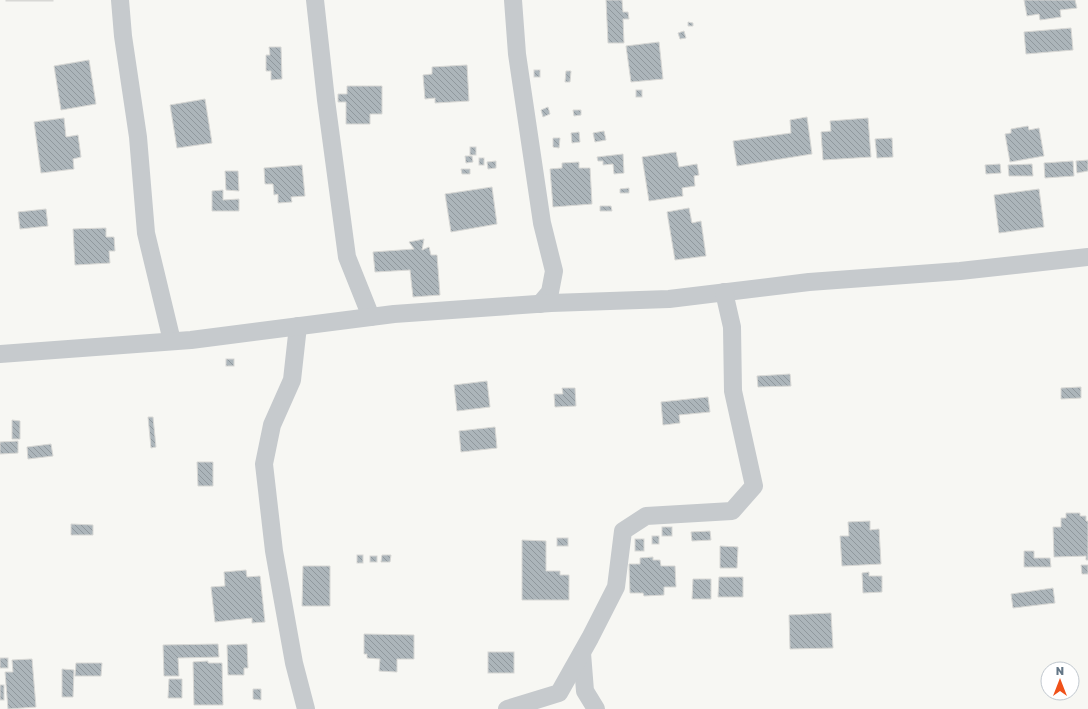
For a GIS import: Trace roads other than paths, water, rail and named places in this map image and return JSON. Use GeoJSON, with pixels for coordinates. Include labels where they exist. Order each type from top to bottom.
{"type":"FeatureCollection","features":[{"type":"Feature","properties":{"kind":"street"},"geometry":{"type":"LineString","coordinates":[[120,0],[123,36],[138,137],[146,233],[172,341]]}},
{"type":"Feature","properties":{"kind":"street"},"geometry":{"type":"LineString","coordinates":[[315,0],[326,100],[348,257],[371,317]]}},
{"type":"Feature","properties":{"kind":"street"},"geometry":{"type":"LineString","coordinates":[[513,0],[517,54],[542,223],[554,271],[550,292],[540,304]]}},
{"type":"Feature","properties":{"kind":"street"},"geometry":{"type":"LineString","coordinates":[[0,354],[172,341],[394,314],[540,304],[669,299],[809,282],[960,270],[1088,257]]}},
{"type":"Feature","properties":{"kind":"street"},"geometry":{"type":"LineString","coordinates":[[507,709],[559,693],[582,653],[616,586],[624,531],[646,516],[732,510],[754,486],[733,391],[732,327],[724,292]]}},
{"type":"Feature","properties":{"kind":"street"},"geometry":{"type":"LineString","coordinates":[[298,326],[292,380],[272,425],[264,464],[274,551],[294,663],[306,709]]}},
{"type":"Feature","properties":{"kind":"street"},"geometry":{"type":"LineString","coordinates":[[582,653],[585,691],[596,709]]}}]}
